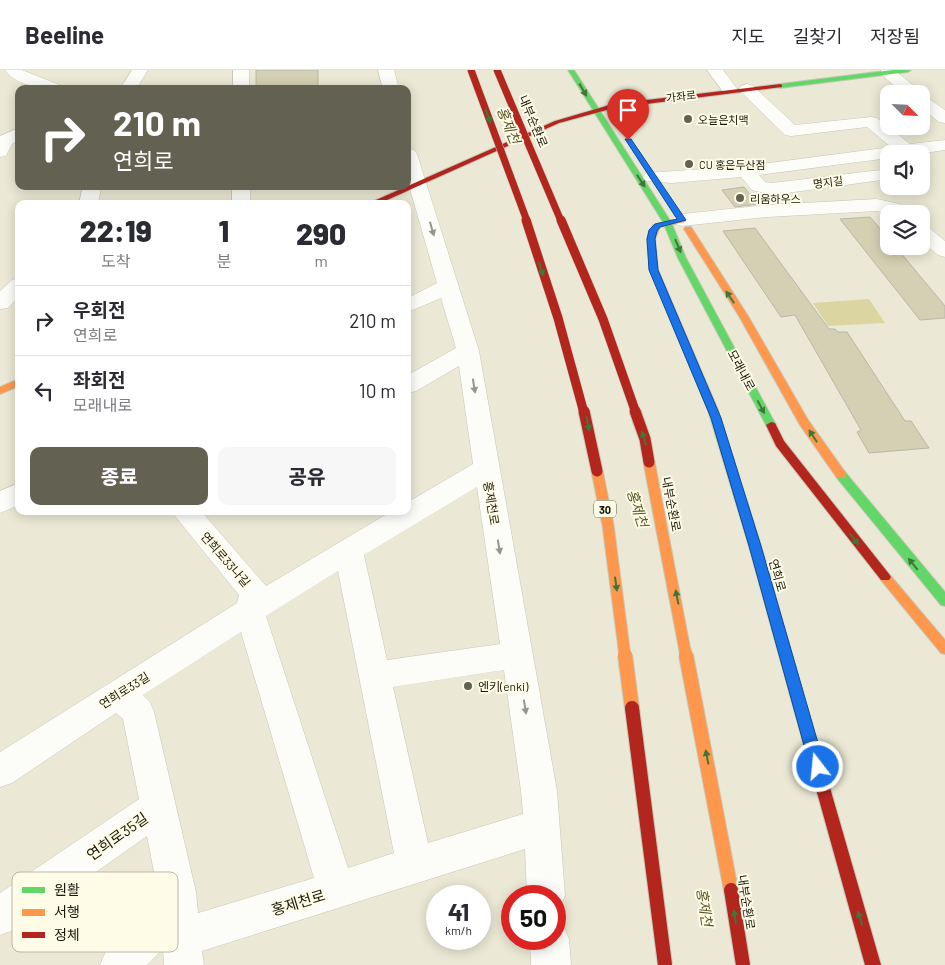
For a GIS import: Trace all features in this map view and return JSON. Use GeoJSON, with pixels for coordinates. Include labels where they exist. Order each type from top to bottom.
{"type":"FeatureCollection","features":[{"type":"Feature","properties":{"kind":"main road","name":"30"},"geometry":{"type":"LineString","coordinates":[[471,70],[521,202],[584,405],[608,525],[665,965]]}},
{"type":"Feature","properties":{"kind":"main road","name":"내부순환로"},"geometry":{"type":"LineString","coordinates":[[498,70],[603,319],[645,439],[729,877],[743,965]]}},
{"type":"Feature","properties":{"kind":"main road","name":"모래내로"},"geometry":{"type":"LineString","coordinates":[[571,70],[595,110],[674,216],[751,329],[782,390],[826,457],[940,588]]}},
{"type":"Feature","properties":{"kind":"main road","name":"가좌로"},"geometry":{"type":"LineString","coordinates":[[418,183],[557,122],[595,110],[730,90],[908,70]]}},
{"type":"Feature","properties":{"kind":"main road"},"geometry":{"type":"LineString","coordinates":[[624,132],[657,184]]}},
{"type":"Feature","properties":{"kind":"main road"},"geometry":{"type":"LineString","coordinates":[[411,186],[418,183]]}},
{"type":"Feature","properties":{"kind":"main road"},"geometry":{"type":"LineString","coordinates":[[411,190],[418,183]]}},
{"type":"Feature","properties":{"kind":"main road"},"geometry":{"type":"LineString","coordinates":[[380,200],[402,190]]}},
{"type":"Feature","properties":{"kind":"main road"},"geometry":{"type":"LineString","coordinates":[[399,200],[411,190]]}},
{"type":"Feature","properties":{"kind":"main road","name":"모래내로"},"geometry":{"type":"LineString","coordinates":[[674,216],[689,270],[780,443],[870,559],[945,649]]}},
{"type":"Feature","properties":{"kind":"main road","name":"연희로"},"geometry":{"type":"LineString","coordinates":[[674,216],[657,225],[653,230],[651,239],[654,270],[716,418],[755,546],[873,965]]}},
{"type":"Feature","properties":{"kind":"main road"},"geometry":{"type":"LineString","coordinates":[[654,270],[667,262],[681,264],[689,270]]}},
{"type":"Feature","properties":{"kind":"main road"},"geometry":{"type":"LineString","coordinates":[[0,379],[15,372]]}},
{"type":"Feature","properties":{"kind":"main road"},"geometry":{"type":"LineString","coordinates":[[0,391],[15,384]]}},
{"type":"Feature","properties":{"kind":"street"},"geometry":{"type":"LineString","coordinates":[[131,85],[140,70]]}},
{"type":"Feature","properties":{"kind":"street"},"geometry":{"type":"LineString","coordinates":[[241,70],[241,85]]}},
{"type":"Feature","properties":{"kind":"street"},"geometry":{"type":"LineString","coordinates":[[386,70],[390,85]]}},
{"type":"Feature","properties":{"kind":"street"},"geometry":{"type":"LineString","coordinates":[[717,70],[730,90]]}},
{"type":"Feature","properties":{"kind":"street"},"geometry":{"type":"LineString","coordinates":[[887,72],[903,85]]}},
{"type":"Feature","properties":{"kind":"street"},"geometry":{"type":"LineString","coordinates":[[17,74],[46,85]]}},
{"type":"Feature","properties":{"kind":"street"},"geometry":{"type":"LineString","coordinates":[[747,88],[791,131],[871,122],[900,145]]}},
{"type":"Feature","properties":{"kind":"street"},"geometry":{"type":"LineString","coordinates":[[930,107],[945,118]]}},
{"type":"Feature","properties":{"kind":"street"},"geometry":{"type":"LineString","coordinates":[[0,125],[15,127]]}},
{"type":"Feature","properties":{"kind":"street"},"geometry":{"type":"LineString","coordinates":[[0,152],[4,141],[15,134]]}},
{"type":"Feature","properties":{"kind":"street","name":"명지길"},"geometry":{"type":"LineString","coordinates":[[930,146],[945,144]]}},
{"type":"Feature","properties":{"kind":"street","name":"명지길"},"geometry":{"type":"LineString","coordinates":[[657,184],[672,178],[880,159]]}},
{"type":"Feature","properties":{"kind":"street","name":"홍제천로"},"geometry":{"type":"LineString","coordinates":[[411,163],[468,351],[539,791],[545,885]]}},
{"type":"Feature","properties":{"kind":"street","name":"명지길"},"geometry":{"type":"LineString","coordinates":[[746,171],[759,186],[772,189],[880,175]]}},
{"type":"Feature","properties":{"kind":"street"},"geometry":{"type":"LineString","coordinates":[[674,216],[880,206]]}},
{"type":"Feature","properties":{"kind":"street"},"geometry":{"type":"LineString","coordinates":[[930,238],[945,251]]}},
{"type":"Feature","properties":{"kind":"street"},"geometry":{"type":"LineString","coordinates":[[0,278],[15,276]]}},
{"type":"Feature","properties":{"kind":"street"},"geometry":{"type":"LineString","coordinates":[[411,304],[448,286]]}},
{"type":"Feature","properties":{"kind":"street"},"geometry":{"type":"LineString","coordinates":[[0,303],[15,288]]}},
{"type":"Feature","properties":{"kind":"street"},"geometry":{"type":"LineString","coordinates":[[411,383],[468,351]]}},
{"type":"Feature","properties":{"kind":"street","name":"연희로33길"},"geometry":{"type":"LineString","coordinates":[[411,512],[486,469]]}},
{"type":"Feature","properties":{"kind":"street"},"geometry":{"type":"LineString","coordinates":[[0,503],[15,495]]}},
{"type":"Feature","properties":{"kind":"street","name":"연희로33나길"},"geometry":{"type":"LineString","coordinates":[[188,515],[254,592],[250,612]]}},
{"type":"Feature","properties":{"kind":"street","name":"연희로33길"},"geometry":{"type":"LineString","coordinates":[[0,771],[118,693],[348,549],[407,515]]}},
{"type":"Feature","properties":{"kind":"street"},"geometry":{"type":"LineString","coordinates":[[348,549],[415,866]]}},
{"type":"Feature","properties":{"kind":"street"},"geometry":{"type":"LineString","coordinates":[[250,612],[336,890]]}},
{"type":"Feature","properties":{"kind":"street"},"geometry":{"type":"LineString","coordinates":[[375,676],[517,655]]}},
{"type":"Feature","properties":{"kind":"street","name":"연희로35길"},"geometry":{"type":"LineString","coordinates":[[118,693],[138,712],[159,806],[170,872]]}},
{"type":"Feature","properties":{"kind":"street","name":"연희로35길"},"geometry":{"type":"LineString","coordinates":[[64,872],[159,806]]}},
{"type":"Feature","properties":{"kind":"street","name":"홍제천로"},"geometry":{"type":"LineString","coordinates":[[181,936],[541,826]]}},
{"type":"Feature","properties":{"kind":"street","name":"연희로35길"},"geometry":{"type":"LineString","coordinates":[[0,916],[12,908]]}},
{"type":"Feature","properties":{"kind":"street","name":"연희로35길"},"geometry":{"type":"LineString","coordinates":[[178,918],[181,936]]}},
{"type":"Feature","properties":{"kind":"street"},"geometry":{"type":"LineString","coordinates":[[550,950],[551,965]]}},
{"type":"Feature","properties":{"kind":"street"},"geometry":{"type":"LineString","coordinates":[[120,965],[147,952]]}},
{"type":"Feature","properties":{"kind":"shaded area"},"geometry":{"type":"Polygon","coordinates":[[[869,299],[885,323],[828,326],[813,303],[869,299]]]}},
{"type":"Feature","properties":{"kind":"pier"},"geometry":{"type":"Polygon","coordinates":[[[454,70],[505,70],[583,250],[656,451],[696,605],[765,965],[630,965],[597,637],[564,417],[533,306],[454,70]]]}},
{"type":"Feature","properties":{"kind":"building"},"geometry":{"type":"Polygon","coordinates":[[[256,70],[318,70],[318,85],[256,85],[256,70]]]}},
{"type":"Feature","properties":{"kind":"building","name":"리움하우스"},"geometry":{"type":"Polygon","coordinates":[[[744,187],[758,204],[735,207],[722,190],[744,187]]]}},
{"type":"Feature","properties":{"kind":"building"},"geometry":{"type":"Polygon","coordinates":[[[870,217],[880,229],[880,255],[902,255],[945,306],[945,318],[920,320],[840,219],[870,217]]]}},
{"type":"Feature","properties":{"kind":"building"},"geometry":{"type":"Polygon","coordinates":[[[755,228],[829,329],[847,332],[905,421],[911,421],[929,448],[869,453],[857,432],[861,430],[795,315],[781,317],[723,231],[755,228]]]}},
{"type":"Feature","properties":{"kind":"traffic: fast"},"geometry":{"type":"LineString","coordinates":[[571,70],[667,222],[682,258],[771,425]]}},
{"type":"Feature","properties":{"kind":"traffic: fast"},"geometry":{"type":"LineString","coordinates":[[780,86],[908,70]]}},
{"type":"Feature","properties":{"kind":"traffic: fast"},"geometry":{"type":"LineString","coordinates":[[713,410],[755,546],[815,760]]}},
{"type":"Feature","properties":{"kind":"traffic: fast"},"geometry":{"type":"LineString","coordinates":[[841,475],[945,601]]}},
{"type":"Feature","properties":{"kind":"traffic: slow"},"geometry":{"type":"LineString","coordinates":[[682,220],[657,225],[651,239],[654,270],[713,410]]}},
{"type":"Feature","properties":{"kind":"traffic: slow"},"geometry":{"type":"LineString","coordinates":[[688,229],[744,316],[815,440],[841,475]]}},
{"type":"Feature","properties":{"kind":"traffic: slow"},"geometry":{"type":"LineString","coordinates":[[0,391],[15,384]]}},
{"type":"Feature","properties":{"kind":"traffic: slow"},"geometry":{"type":"LineString","coordinates":[[649,462],[731,890]]}},
{"type":"Feature","properties":{"kind":"traffic: slow"},"geometry":{"type":"LineString","coordinates":[[597,471],[608,525],[632,708]]}},
{"type":"Feature","properties":{"kind":"traffic: slow"},"geometry":{"type":"LineString","coordinates":[[885,577],[945,649]]}},
{"type":"Feature","properties":{"kind":"traffic: jam"},"geometry":{"type":"LineString","coordinates":[[471,70],[543,268],[573,369],[597,471]]}},
{"type":"Feature","properties":{"kind":"traffic: jam"},"geometry":{"type":"LineString","coordinates":[[497,70],[603,319],[645,439],[649,462]]}},
{"type":"Feature","properties":{"kind":"traffic: jam"},"geometry":{"type":"LineString","coordinates":[[411,186],[557,122],[613,106],[780,86]]}},
{"type":"Feature","properties":{"kind":"traffic: jam"},"geometry":{"type":"LineString","coordinates":[[380,200],[403,190]]}},
{"type":"Feature","properties":{"kind":"traffic: jam"},"geometry":{"type":"LineString","coordinates":[[771,425],[780,443],[885,577]]}},
{"type":"Feature","properties":{"kind":"traffic: jam"},"geometry":{"type":"LineString","coordinates":[[632,708],[665,965]]}},
{"type":"Feature","properties":{"kind":"traffic: jam"},"geometry":{"type":"LineString","coordinates":[[815,760],[873,965]]}},
{"type":"Feature","properties":{"kind":"traffic: jam"},"geometry":{"type":"LineString","coordinates":[[731,890],[743,965]]}},
{"type":"Feature","properties":{"kind":"place","name":"오늘은치맥"},"geometry":{"type":"Point","coordinates":[688,119]}},
{"type":"Feature","properties":{"kind":"place","name":"CU 홍은두산점"},"geometry":{"type":"Point","coordinates":[689,164]}},
{"type":"Feature","properties":{"kind":"place","name":"리움하우스"},"geometry":{"type":"Point","coordinates":[740,198]}},
{"type":"Feature","properties":{"kind":"place","name":"엔키(enki)"},"geometry":{"type":"Point","coordinates":[468,686]}},
{"type":"Feature","properties":{"kind":"route"},"geometry":{"type":"LineString","coordinates":[[628,140],[682,220],[657,225],[653,230],[651,239],[654,270],[708,395],[716,418],[755,546],[818,767]]}},
{"type":"Feature","properties":{"kind":"water label","name":"홍제천"},"geometry":{"type":"Point","coordinates":[509,125]}},
{"type":"Feature","properties":{"kind":"water label","name":"홍제천"},"geometry":{"type":"Point","coordinates":[638,508]}},
{"type":"Feature","properties":{"kind":"water label","name":"홍제천"},"geometry":{"type":"Point","coordinates":[705,907]}}]}
